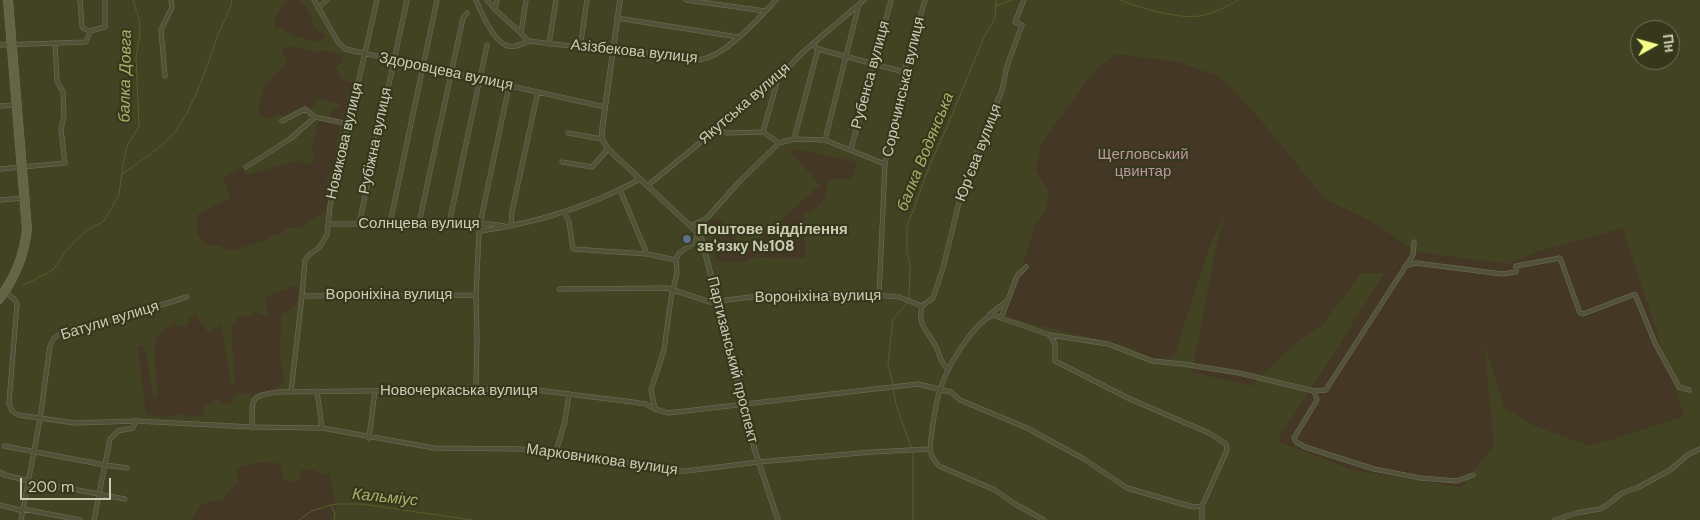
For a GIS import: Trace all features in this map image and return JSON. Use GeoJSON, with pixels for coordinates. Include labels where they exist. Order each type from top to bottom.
{"type":"FeatureCollection","features":[{"type":"Feature","properties":{"kind":"main road"},"geometry":{"type":"LineString","coordinates":[[0,301],[21,260],[29,229],[12,44],[6,0]]}},
{"type":"Feature","properties":{"kind":"main road"},"geometry":{"type":"LineString","coordinates":[[10,0],[14,105],[23,167],[25,230],[21,260]]}},
{"type":"Feature","properties":{"kind":"street"},"geometry":{"type":"LineString","coordinates":[[80,0],[82,26],[90,31],[105,26],[105,0]]}},
{"type":"Feature","properties":{"kind":"street"},"geometry":{"type":"LineString","coordinates":[[165,76],[161,30],[172,7],[171,0]]}},
{"type":"Feature","properties":{"kind":"street","name":"Здоровцева вулиця"},"geometry":{"type":"LineString","coordinates":[[314,0],[341,46],[345,49],[423,68],[605,107]]}},
{"type":"Feature","properties":{"kind":"street"},"geometry":{"type":"LineString","coordinates":[[318,8],[327,0]]}},
{"type":"Feature","properties":{"kind":"street","name":"Новикова вулиця"},"geometry":{"type":"LineString","coordinates":[[291,392],[302,296],[304,260],[319,248],[327,235],[330,206],[377,0]]}},
{"type":"Feature","properties":{"kind":"street","name":"Рубіжна вулиця"},"geometry":{"type":"LineString","coordinates":[[359,224],[407,0]]}},
{"type":"Feature","properties":{"kind":"street"},"geometry":{"type":"LineString","coordinates":[[390,223],[437,0]]}},
{"type":"Feature","properties":{"kind":"street","name":"Азізбекова вулиця"},"geometry":{"type":"LineString","coordinates":[[476,0],[484,19],[501,42],[508,46],[518,46],[528,41],[701,60],[717,54],[727,47],[765,11],[771,2],[776,0]]}},
{"type":"Feature","properties":{"kind":"street"},"geometry":{"type":"LineString","coordinates":[[487,0],[495,11],[522,33],[528,41]]}},
{"type":"Feature","properties":{"kind":"street"},"geometry":{"type":"LineString","coordinates":[[495,11],[497,0]]}},
{"type":"Feature","properties":{"kind":"street"},"geometry":{"type":"LineString","coordinates":[[522,33],[526,0]]}},
{"type":"Feature","properties":{"kind":"street"},"geometry":{"type":"LineString","coordinates":[[550,44],[556,0]]}},
{"type":"Feature","properties":{"kind":"street"},"geometry":{"type":"LineString","coordinates":[[580,48],[587,0]]}},
{"type":"Feature","properties":{"kind":"street"},"geometry":{"type":"LineString","coordinates":[[568,133],[602,138],[620,0]]}},
{"type":"Feature","properties":{"kind":"street"},"geometry":{"type":"LineString","coordinates":[[686,0],[765,11]]}},
{"type":"Feature","properties":{"kind":"street","name":"Якутська вулиця"},"geometry":{"type":"LineString","coordinates":[[647,186],[777,80],[812,44],[864,0]]}},
{"type":"Feature","properties":{"kind":"street","name":"Рубенса вулиця"},"geometry":{"type":"LineString","coordinates":[[851,149],[891,0]]}},
{"type":"Feature","properties":{"kind":"street","name":"Сорочинська вулиця"},"geometry":{"type":"LineString","coordinates":[[879,295],[885,164],[904,72],[925,0]]}},
{"type":"Feature","properties":{"kind":"street","name":"Юр’єва вулиця"},"geometry":{"type":"LineString","coordinates":[[922,306],[932,298],[943,268],[961,194],[1002,90],[1007,66],[1022,25],[1015,22],[1024,0]]}},
{"type":"Feature","properties":{"kind":"street"},"geometry":{"type":"LineString","coordinates":[[825,140],[859,4]]}},
{"type":"Feature","properties":{"kind":"street"},"geometry":{"type":"LineString","coordinates":[[419,223],[463,18],[467,13]]}},
{"type":"Feature","properties":{"kind":"street"},"geometry":{"type":"LineString","coordinates":[[617,18],[738,37]]}},
{"type":"Feature","properties":{"kind":"street"},"geometry":{"type":"LineString","coordinates":[[0,45],[86,42],[90,31]]}},
{"type":"Feature","properties":{"kind":"street"},"geometry":{"type":"LineString","coordinates":[[0,169],[65,163],[61,129],[64,116],[63,92],[57,81],[55,43]]}},
{"type":"Feature","properties":{"kind":"street"},"geometry":{"type":"LineString","coordinates":[[812,44],[818,49],[904,72]]}},
{"type":"Feature","properties":{"kind":"street"},"geometry":{"type":"LineString","coordinates":[[449,224],[487,45]]}},
{"type":"Feature","properties":{"kind":"street"},"geometry":{"type":"LineString","coordinates":[[794,139],[818,49]]}},
{"type":"Feature","properties":{"kind":"street"},"geometry":{"type":"LineString","coordinates":[[763,132],[777,80]]}},
{"type":"Feature","properties":{"kind":"street"},"geometry":{"type":"LineString","coordinates":[[480,224],[509,86]]}},
{"type":"Feature","properties":{"kind":"street"},"geometry":{"type":"LineString","coordinates":[[476,388],[476,295],[479,233],[509,226],[538,92]]}},
{"type":"Feature","properties":{"kind":"street"},"geometry":{"type":"LineString","coordinates":[[0,106],[14,105]]}},
{"type":"Feature","properties":{"kind":"street"},"geometry":{"type":"LineString","coordinates":[[282,121],[305,110],[315,117],[349,124]]}},
{"type":"Feature","properties":{"kind":"street"},"geometry":{"type":"LineString","coordinates":[[246,167],[290,139],[315,117]]}},
{"type":"Feature","properties":{"kind":"street"},"geometry":{"type":"LineString","coordinates":[[718,130],[726,133],[763,132],[779,142]]}},
{"type":"Feature","properties":{"kind":"street","name":"Партизанський проспект"},"geometry":{"type":"LineString","coordinates":[[602,138],[608,149],[698,233],[704,247],[718,300],[758,462],[778,520]]}},
{"type":"Feature","properties":{"kind":"street"},"geometry":{"type":"LineString","coordinates":[[690,226],[706,219],[739,182],[779,142],[794,139],[825,140],[885,164]]}},
{"type":"Feature","properties":{"kind":"street"},"geometry":{"type":"LineString","coordinates":[[562,162],[592,167],[608,149]]}},
{"type":"Feature","properties":{"kind":"street","name":"Солнцева вулиця"},"geometry":{"type":"LineString","coordinates":[[329,224],[419,223],[509,226],[564,212],[620,190],[640,179]]}},
{"type":"Feature","properties":{"kind":"street"},"geometry":{"type":"LineString","coordinates":[[620,190],[647,254]]}},
{"type":"Feature","properties":{"kind":"street"},"geometry":{"type":"LineString","coordinates":[[0,200],[23,198]]}},
{"type":"Feature","properties":{"kind":"street"},"geometry":{"type":"LineString","coordinates":[[564,212],[569,222],[573,249],[647,254],[676,260]]}},
{"type":"Feature","properties":{"kind":"street"},"geometry":{"type":"LineString","coordinates":[[655,410],[651,390],[664,350],[677,274],[676,260],[679,253],[695,242],[698,233]]}},
{"type":"Feature","properties":{"kind":"street"},"geometry":{"type":"LineString","coordinates":[[986,318],[993,315],[1050,335],[1108,344],[1152,361],[1184,364],[1239,374],[1314,391],[1326,390],[1413,255],[1414,242]]}},
{"type":"Feature","properties":{"kind":"street"},"geometry":{"type":"LineString","coordinates":[[1405,266],[1416,263],[1502,274],[1516,272],[1516,266],[1560,258],[1580,313],[1583,314],[1635,294],[1656,343],[1679,387],[1689,390]]}},
{"type":"Feature","properties":{"kind":"street"},"geometry":{"type":"LineString","coordinates":[[1000,318],[1017,276],[1026,267]]}},
{"type":"Feature","properties":{"kind":"street","name":"Вороніхіна вулиця"},"geometry":{"type":"LineString","coordinates":[[559,289],[667,288],[710,302],[768,295],[851,293],[898,296],[922,306]]}},
{"type":"Feature","properties":{"kind":"street","name":"Марковникова вулиця"},"geometry":{"type":"LineString","coordinates":[[3,292],[18,304],[9,399],[10,408],[18,415],[40,419],[75,423],[136,421],[252,427],[322,428],[368,438],[434,448],[521,449],[576,459],[629,463],[664,471],[687,471],[758,462],[872,452],[930,450]]}},
{"type":"Feature","properties":{"kind":"street","name":"Вороніхіна вулиця"},"geometry":{"type":"LineString","coordinates":[[302,296],[476,295]]}},
{"type":"Feature","properties":{"kind":"street","name":"Батули вулиця"},"geometry":{"type":"LineString","coordinates":[[40,419],[50,346],[54,338],[63,332],[119,318],[187,297]]}},
{"type":"Feature","properties":{"kind":"street"},"geometry":{"type":"LineString","coordinates":[[1008,300],[986,318],[955,355],[947,368],[934,412],[930,450],[932,457],[939,466],[995,490],[1044,520]]}},
{"type":"Feature","properties":{"kind":"street"},"geometry":{"type":"LineString","coordinates":[[922,306],[920,316],[923,329],[934,344],[942,363],[947,368]]}},
{"type":"Feature","properties":{"kind":"street"},"geometry":{"type":"LineString","coordinates":[[1050,335],[1055,344],[1055,361],[1130,399],[1209,433],[1226,444],[1226,450],[1202,506],[1202,520]]}},
{"type":"Feature","properties":{"kind":"street","name":"Новочеркаська вулиця"},"geometry":{"type":"LineString","coordinates":[[252,427],[253,401],[256,396],[277,392],[476,388],[528,389],[646,404],[655,410],[668,413],[918,384],[950,392],[960,400],[1027,428],[1084,459],[1127,488],[1193,507],[1202,506]]}},
{"type":"Feature","properties":{"kind":"street"},"geometry":{"type":"LineString","coordinates":[[368,438],[375,390]]}},
{"type":"Feature","properties":{"kind":"street"},"geometry":{"type":"LineString","coordinates":[[317,391],[322,428]]}},
{"type":"Feature","properties":{"kind":"street"},"geometry":{"type":"LineString","coordinates":[[1314,391],[1318,400],[1294,438],[1296,442],[1305,447],[1374,469],[1420,478],[1457,481],[1473,475]]}},
{"type":"Feature","properties":{"kind":"street"},"geometry":{"type":"LineString","coordinates":[[555,456],[565,421],[569,394]]}},
{"type":"Feature","properties":{"kind":"street"},"geometry":{"type":"LineString","coordinates":[[21,520],[40,419]]}},
{"type":"Feature","properties":{"kind":"street"},"geometry":{"type":"LineString","coordinates":[[94,520],[110,440],[118,431],[134,428],[136,421]]}},
{"type":"Feature","properties":{"kind":"street"},"geometry":{"type":"LineString","coordinates":[[4,446],[34,453],[127,468]]}},
{"type":"Feature","properties":{"kind":"street"},"geometry":{"type":"LineString","coordinates":[[1555,520],[1600,508],[1622,493],[1639,487],[1670,470],[1689,454],[1700,450]]}},
{"type":"Feature","properties":{"kind":"street"},"geometry":{"type":"LineString","coordinates":[[0,472],[5,476],[125,499]]}},
{"type":"Feature","properties":{"kind":"street"},"geometry":{"type":"LineString","coordinates":[[0,505],[80,520]]}},
{"type":"Feature","properties":{"kind":"green space"},"geometry":{"type":"Polygon","coordinates":[[[290,0],[299,0],[308,10],[316,28],[325,34],[326,37],[320,43],[297,37],[279,28],[275,30],[275,20],[278,13],[290,0]]]}},
{"type":"Feature","properties":{"kind":"green space"},"geometry":{"type":"Polygon","coordinates":[[[287,46],[343,55],[341,63],[335,68],[340,78],[352,84],[353,89],[348,94],[345,117],[341,123],[331,171],[326,183],[329,190],[325,211],[300,228],[286,228],[280,235],[273,235],[266,240],[232,251],[216,245],[204,244],[197,234],[198,214],[231,198],[223,178],[243,167],[247,175],[300,160],[307,165],[315,160],[312,146],[320,118],[328,119],[332,112],[340,105],[318,98],[309,112],[286,118],[279,114],[266,119],[258,114],[268,82],[283,69],[287,58],[282,50],[287,46]]]}},
{"type":"Feature","properties":{"kind":"green space","name":"Щегловський цвинтар"},"geometry":{"type":"Polygon","coordinates":[[[1116,54],[1179,62],[1220,77],[1254,112],[1325,199],[1371,221],[1417,252],[1508,264],[1536,252],[1623,228],[1684,416],[1591,446],[1537,427],[1505,409],[1484,342],[1494,445],[1461,487],[1356,471],[1277,441],[1385,273],[1361,273],[1322,326],[1299,340],[1251,386],[1192,372],[1216,248],[1225,212],[1209,248],[1174,356],[1163,359],[1153,358],[1134,348],[1004,317],[1016,288],[1035,225],[1047,207],[1049,193],[1036,170],[1040,146],[1086,82],[1098,68],[1116,54]]]}},
{"type":"Feature","properties":{"kind":"green space"},"geometry":{"type":"Polygon","coordinates":[[[794,149],[857,162],[853,179],[827,179],[826,197],[812,212],[804,213],[805,258],[756,257],[744,262],[719,262],[715,255],[714,237],[704,227],[706,221],[719,219],[743,247],[753,246],[820,185],[790,151],[794,149]]]}},
{"type":"Feature","properties":{"kind":"green space"},"geometry":{"type":"Polygon","coordinates":[[[293,286],[299,287],[296,305],[281,315],[280,354],[284,381],[274,390],[252,397],[248,393],[234,396],[232,401],[225,404],[216,399],[204,406],[203,416],[186,417],[181,412],[164,417],[146,414],[138,348],[143,345],[151,378],[153,398],[158,396],[154,350],[158,335],[175,323],[179,326],[187,327],[189,318],[196,315],[208,333],[221,325],[231,385],[235,382],[231,325],[242,315],[248,317],[256,312],[266,316],[268,311],[264,299],[293,286]]]}},
{"type":"Feature","properties":{"kind":"green space"},"geometry":{"type":"Polygon","coordinates":[[[267,462],[280,464],[283,479],[291,482],[302,478],[300,471],[303,470],[313,470],[324,476],[330,473],[336,508],[331,520],[192,520],[200,506],[210,501],[222,501],[227,493],[239,482],[236,469],[251,464],[267,462]]]}},
{"type":"Feature","properties":{"kind":"waterway","name":"балка Довга"},"geometry":{"type":"LineString","coordinates":[[24,285],[53,270],[75,241],[89,229],[104,221],[119,195],[127,146],[139,126],[136,57],[140,33],[139,19],[133,0]]}},
{"type":"Feature","properties":{"kind":"waterway"},"geometry":{"type":"LineString","coordinates":[[122,174],[171,136],[186,115],[199,87],[232,0]]}},
{"type":"Feature","properties":{"kind":"waterway","name":"балка Водянська"},"geometry":{"type":"LineString","coordinates":[[909,298],[910,267],[907,251],[907,227],[929,167],[984,37],[995,18],[996,0]]}},
{"type":"Feature","properties":{"kind":"waterway"},"geometry":{"type":"LineString","coordinates":[[995,6],[1013,0]]}},
{"type":"Feature","properties":{"kind":"waterway"},"geometry":{"type":"LineString","coordinates":[[1120,0],[1159,12],[1190,17],[1209,14],[1239,0]]}},
{"type":"Feature","properties":{"kind":"waterway","name":"балка Водянська"},"geometry":{"type":"LineString","coordinates":[[893,385],[888,364],[893,319],[908,302]]}},
{"type":"Feature","properties":{"kind":"waterway","name":"балка Водянська"},"geometry":{"type":"LineString","coordinates":[[893,388],[896,404],[913,453],[913,520]]}},
{"type":"Feature","properties":{"kind":"waterway","name":"Кальміус"},"geometry":{"type":"LineString","coordinates":[[299,520],[312,511],[338,504],[362,504],[472,520]]}},
{"type":"Feature","properties":{"kind":"waterway"},"geometry":{"type":"LineString","coordinates":[[331,505],[335,514],[334,520]]}},
{"type":"Feature","properties":{"kind":"place","name":"Поштове відділення зв'язку №108"},"geometry":{"type":"Point","coordinates":[687,239]}}]}
